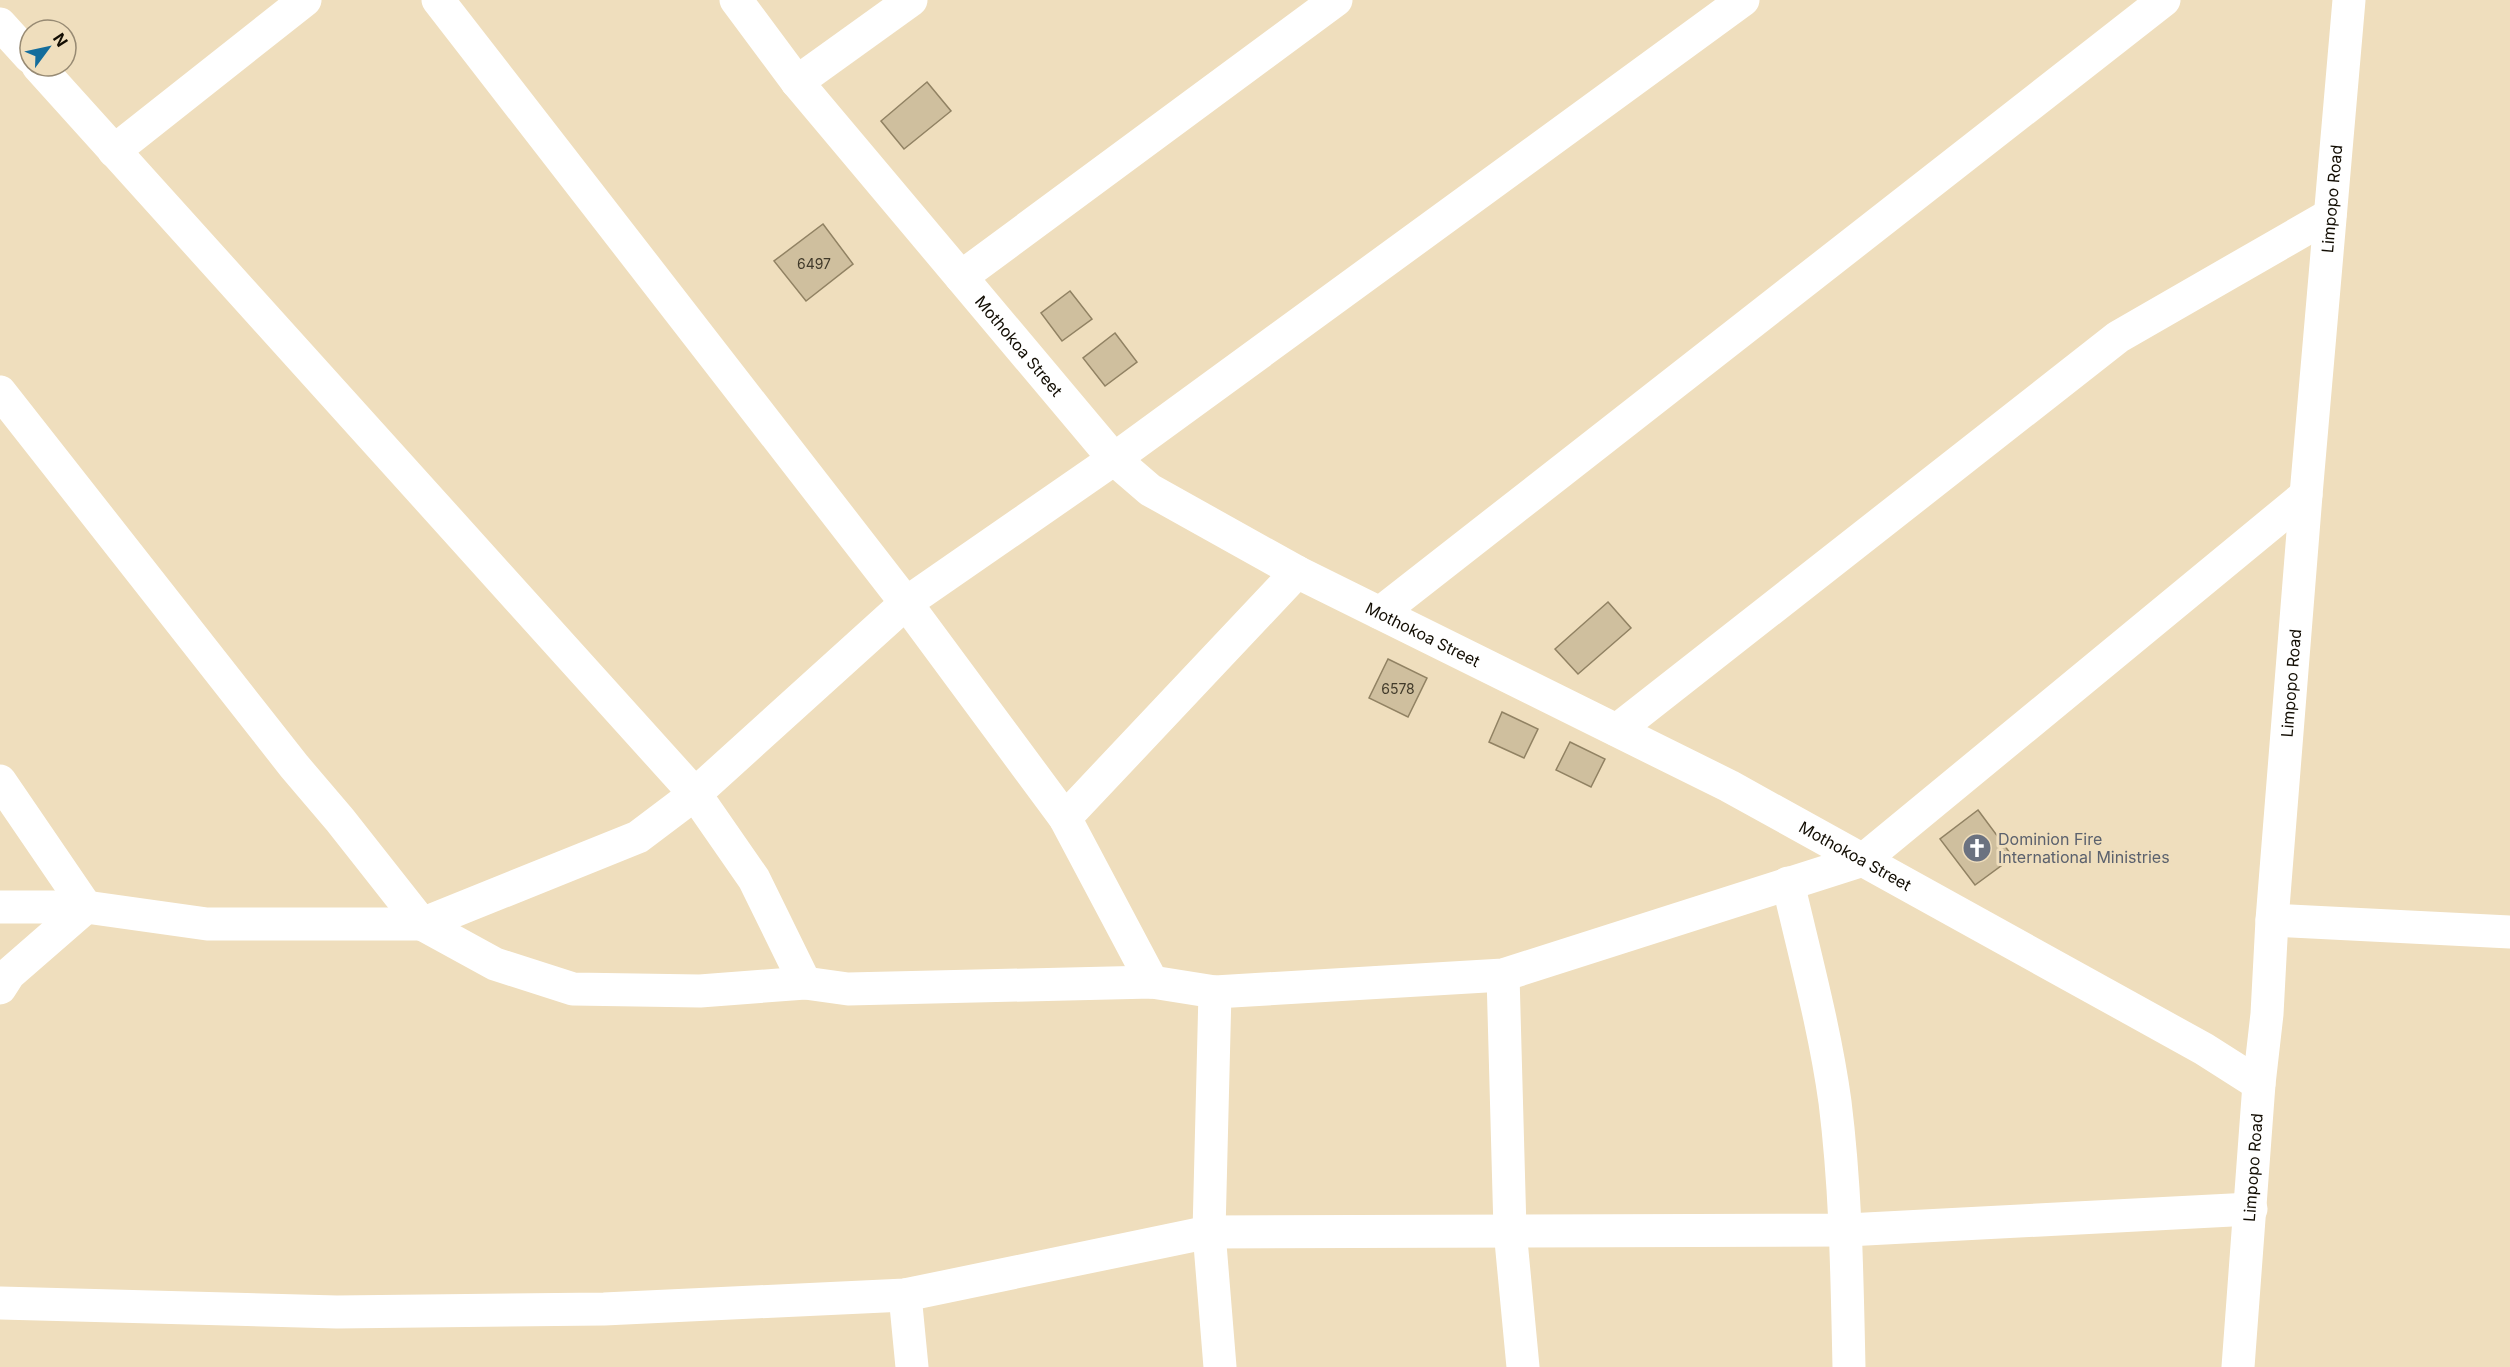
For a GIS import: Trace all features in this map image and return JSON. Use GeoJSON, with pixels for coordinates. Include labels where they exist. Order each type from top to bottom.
{"type":"FeatureCollection","features":[{"type":"Feature","properties":{"kind":"street"},"geometry":{"type":"LineString","coordinates":[[114,151],[305,0]]}},
{"type":"Feature","properties":{"kind":"street"},"geometry":{"type":"LineString","coordinates":[[438,0],[906,603],[1065,818],[1152,982]]}},
{"type":"Feature","properties":{"kind":"street","name":"Mothokoa Street"},"geometry":{"type":"LineString","coordinates":[[736,0],[797,82],[1114,459],[1150,490],[1297,572],[1729,786],[2204,1049],[2259,1084]]}},
{"type":"Feature","properties":{"kind":"street"},"geometry":{"type":"LineString","coordinates":[[797,82],[911,0]]}},
{"type":"Feature","properties":{"kind":"street"},"geometry":{"type":"LineString","coordinates":[[961,277],[1336,0]]}},
{"type":"Feature","properties":{"kind":"street"},"geometry":{"type":"LineString","coordinates":[[0,907],[86,907],[207,924],[422,924],[638,837],[694,794],[906,603],[1114,459],[1743,0]]}},
{"type":"Feature","properties":{"kind":"street"},"geometry":{"type":"LineString","coordinates":[[1380,613],[2164,0]]}},
{"type":"Feature","properties":{"kind":"street","name":"Limpopo Road"},"geometry":{"type":"LineString","coordinates":[[2238,1367],[2306,495],[2349,0]]}},
{"type":"Feature","properties":{"kind":"street"},"geometry":{"type":"LineString","coordinates":[[0,24],[18,44]]}},
{"type":"Feature","properties":{"kind":"street"},"geometry":{"type":"LineString","coordinates":[[49,78],[694,794],[754,879],[805,983]]}},
{"type":"Feature","properties":{"kind":"street"},"geometry":{"type":"LineString","coordinates":[[1617,730],[2118,337],[2330,214]]}},
{"type":"Feature","properties":{"kind":"street"},"geometry":{"type":"LineString","coordinates":[[0,392],[294,766],[422,924],[495,964],[573,988],[700,991],[805,983],[848,988],[1152,982],[1215,992],[1503,975],[1863,860],[2306,495]]}},
{"type":"Feature","properties":{"kind":"street"},"geometry":{"type":"LineString","coordinates":[[1065,818],[1297,572]]}},
{"type":"Feature","properties":{"kind":"street"},"geometry":{"type":"LineString","coordinates":[[0,781],[86,907]]}},
{"type":"Feature","properties":{"kind":"street"},"geometry":{"type":"LineString","coordinates":[[1788,884],[1814,994],[1834,1101],[1847,1230],[1849,1367]]}},
{"type":"Feature","properties":{"kind":"street"},"geometry":{"type":"LineString","coordinates":[[0,988],[9,974],[86,907]]}},
{"type":"Feature","properties":{"kind":"street"},"geometry":{"type":"LineString","coordinates":[[2272,920],[2510,932]]}},
{"type":"Feature","properties":{"kind":"street"},"geometry":{"type":"LineString","coordinates":[[1503,975],[1510,1230],[1523,1367]]}},
{"type":"Feature","properties":{"kind":"street"},"geometry":{"type":"LineString","coordinates":[[1215,992],[1209,1232],[1220,1367]]}},
{"type":"Feature","properties":{"kind":"street"},"geometry":{"type":"LineString","coordinates":[[0,1303],[372,1311],[604,1309],[905,1295],[1209,1232],[1847,1230],[2251,1209]]}},
{"type":"Feature","properties":{"kind":"street"},"geometry":{"type":"LineString","coordinates":[[905,1295],[912,1367]]}},
{"type":"Feature","properties":{"kind":"building"},"geometry":{"type":"Polygon","coordinates":[[[927,82],[951,111],[904,149],[881,121],[927,82]]]}},
{"type":"Feature","properties":{"kind":"building"},"geometry":{"type":"Polygon","coordinates":[[[823,224],[853,264],[806,301],[774,261],[823,224]]]}},
{"type":"Feature","properties":{"kind":"building"},"geometry":{"type":"Polygon","coordinates":[[[1070,291],[1092,319],[1062,341],[1041,313],[1070,291]]]}},
{"type":"Feature","properties":{"kind":"building"},"geometry":{"type":"Polygon","coordinates":[[[1115,333],[1137,362],[1105,386],[1083,358],[1115,333]]]}},
{"type":"Feature","properties":{"kind":"building"},"geometry":{"type":"Polygon","coordinates":[[[1608,602],[1631,628],[1578,674],[1555,649],[1608,602]]]}},
{"type":"Feature","properties":{"kind":"building"},"geometry":{"type":"Polygon","coordinates":[[[1388,659],[1427,678],[1408,717],[1369,698],[1388,659]]]}},
{"type":"Feature","properties":{"kind":"building"},"geometry":{"type":"Polygon","coordinates":[[[1502,712],[1538,729],[1524,758],[1489,742],[1502,712]]]}},
{"type":"Feature","properties":{"kind":"building"},"geometry":{"type":"Polygon","coordinates":[[[1570,742],[1605,759],[1591,787],[1556,770],[1570,742]]]}},
{"type":"Feature","properties":{"kind":"building","name":"Dominion Fire International Ministries"},"geometry":{"type":"Polygon","coordinates":[[[1978,810],[2013,857],[1975,885],[1940,839],[1978,810]]]}},
{"type":"Feature","properties":{"kind":"place","name":"Dominion Fire International Ministries"},"geometry":{"type":"Point","coordinates":[1977,848]}}]}
